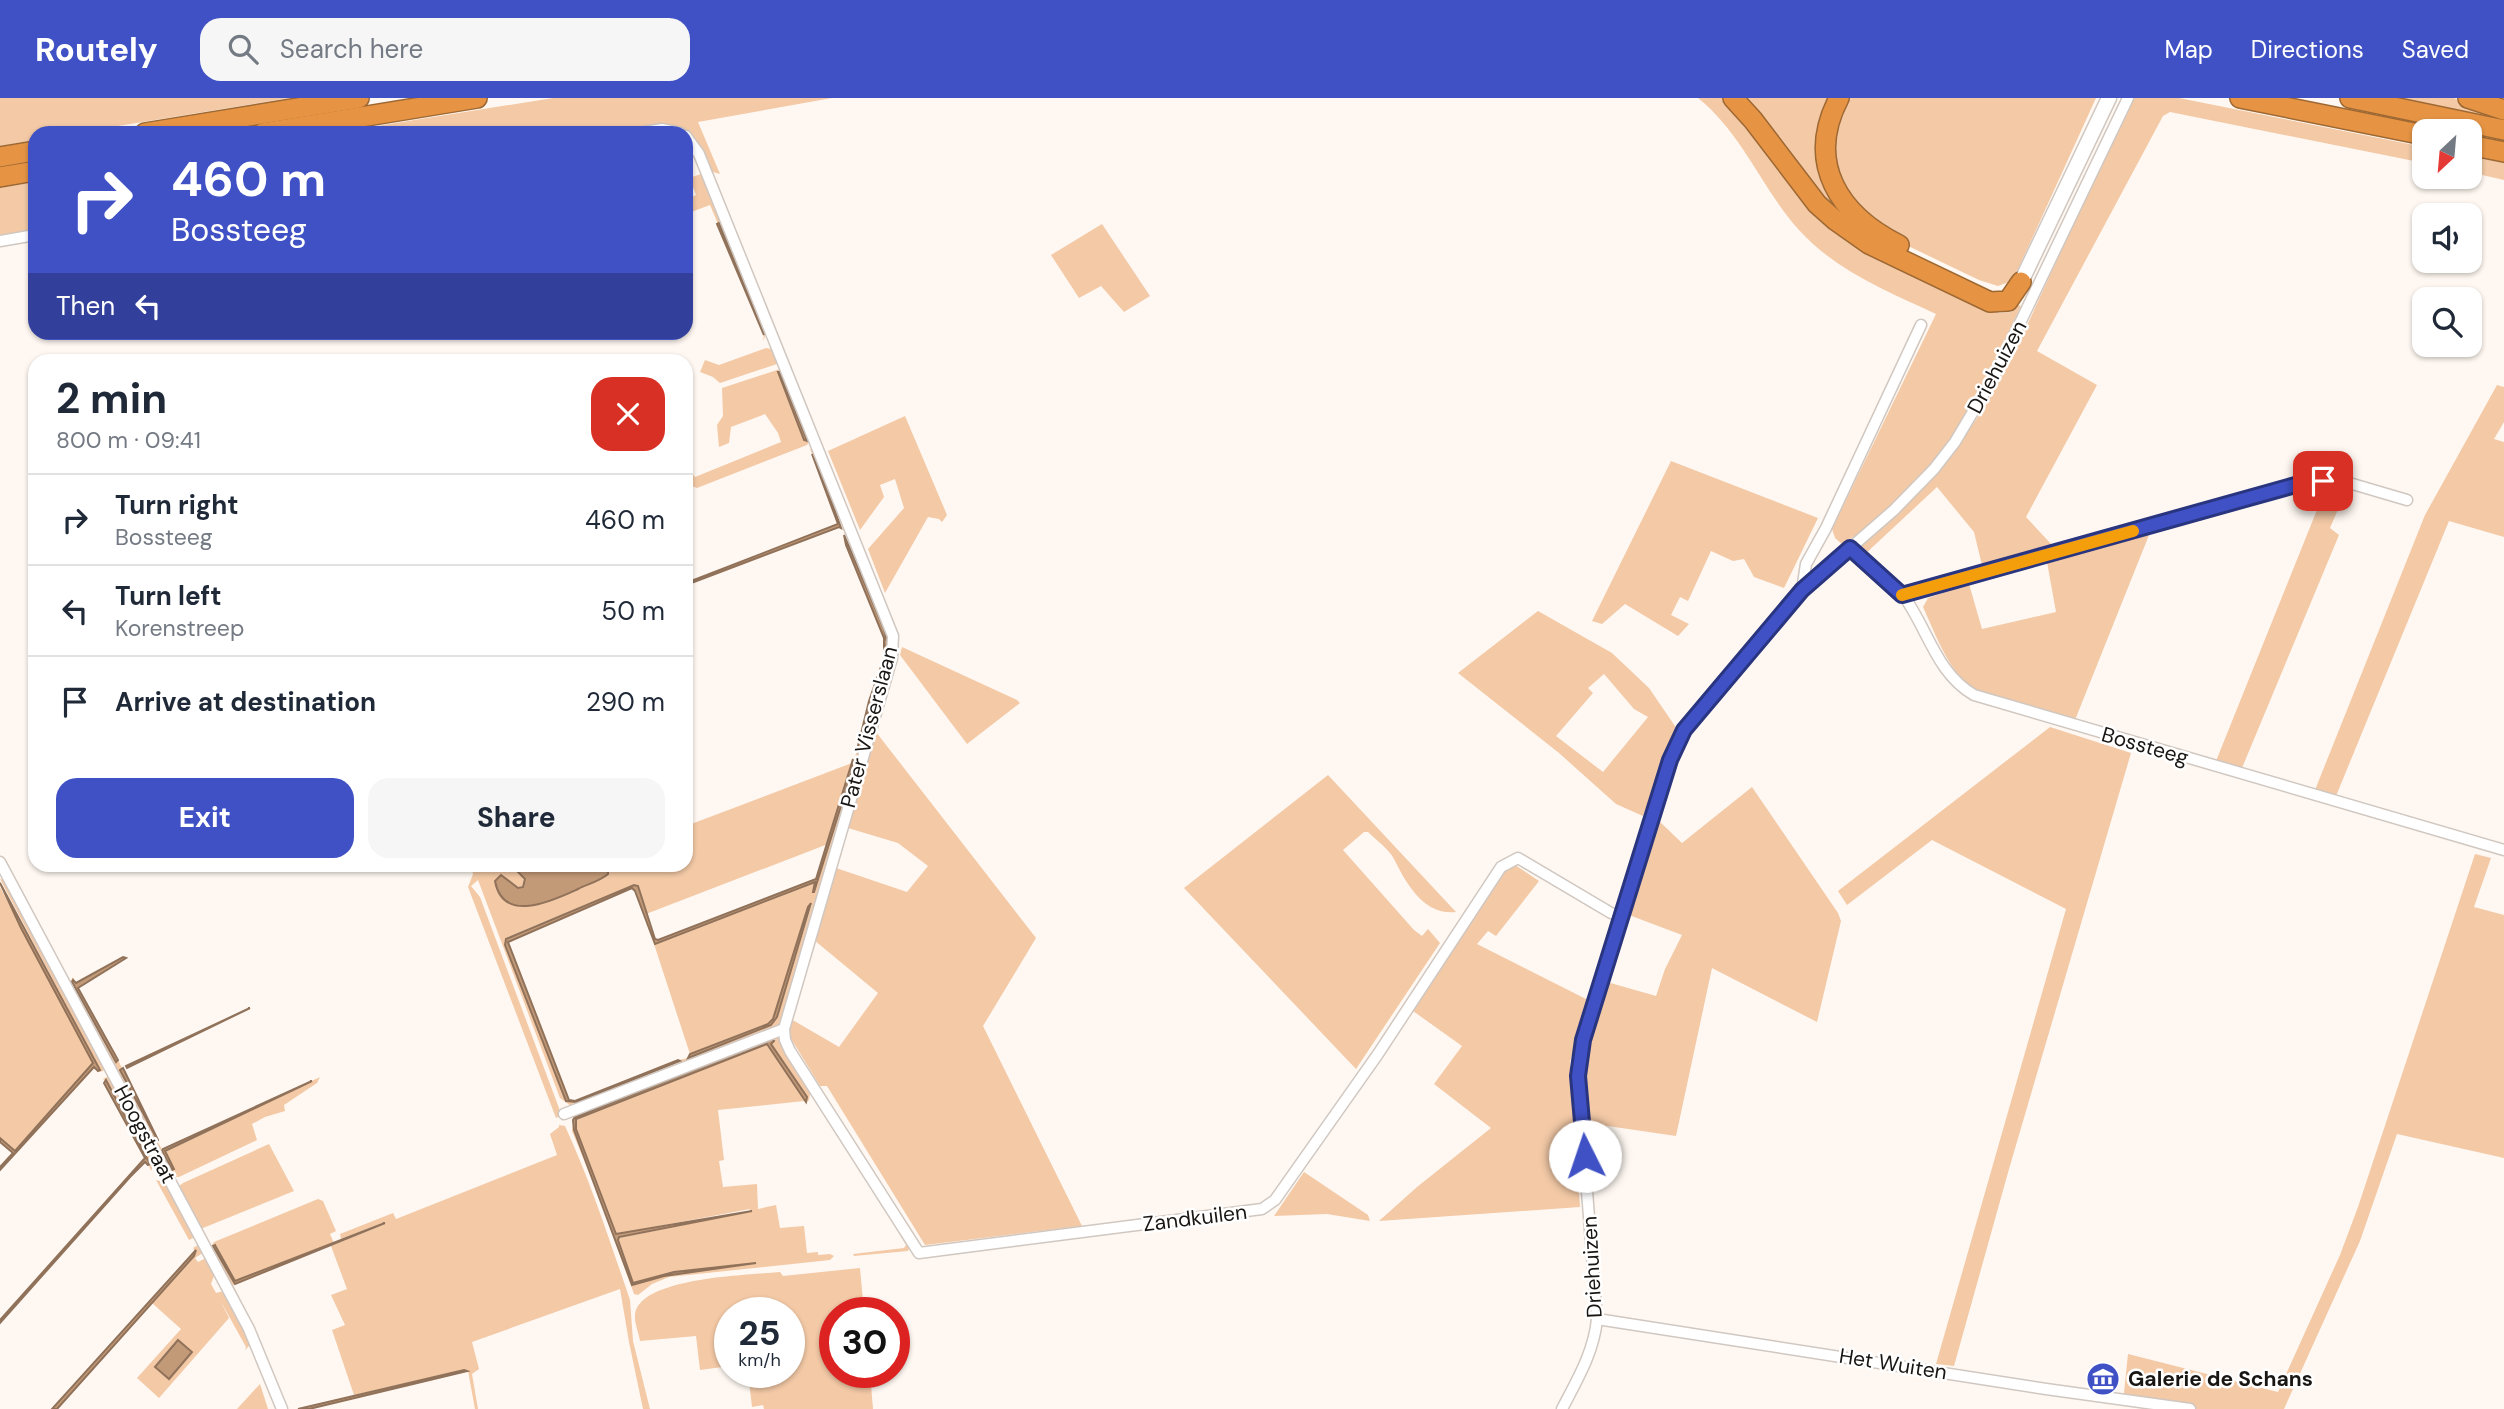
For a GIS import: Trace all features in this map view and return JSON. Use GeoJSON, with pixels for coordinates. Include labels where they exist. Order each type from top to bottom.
{"type":"FeatureCollection","features":[{"type":"Feature","properties":{"kind":"highway"},"geometry":{"type":"LineString","coordinates":[[188,126],[359,98]]}},
{"type":"Feature","properties":{"kind":"highway"},"geometry":{"type":"LineString","coordinates":[[305,126],[477,98]]}},
{"type":"Feature","properties":{"kind":"highway"},"geometry":{"type":"LineString","coordinates":[[1733,98],[1817,204],[1869,244],[1990,302],[2008,301],[2021,282]]}},
{"type":"Feature","properties":{"kind":"highway"},"geometry":{"type":"LineString","coordinates":[[1839,98],[1828,124],[1826,160],[1835,189],[1857,218],[1890,241],[1992,290],[2007,293],[2021,282]]}},
{"type":"Feature","properties":{"kind":"highway"},"geometry":{"type":"LineString","coordinates":[[2240,98],[2412,133]]}},
{"type":"Feature","properties":{"kind":"highway"},"geometry":{"type":"LineString","coordinates":[[2350,98],[2504,130]]}},
{"type":"Feature","properties":{"kind":"highway"},"geometry":{"type":"LineString","coordinates":[[2468,98],[2504,110]]}},
{"type":"Feature","properties":{"kind":"highway"},"geometry":{"type":"LineString","coordinates":[[2482,148],[2504,152]]}},
{"type":"Feature","properties":{"kind":"highway"},"geometry":{"type":"LineString","coordinates":[[0,157],[28,152]]}},
{"type":"Feature","properties":{"kind":"highway"},"geometry":{"type":"LineString","coordinates":[[0,177],[28,172]]}},
{"type":"Feature","properties":{"kind":"main road"},"geometry":{"type":"LineString","coordinates":[[2021,282],[2109,98]]}},
{"type":"Feature","properties":{"kind":"street","name":"Driehuizen"},"geometry":{"type":"LineString","coordinates":[[1562,1409],[1588,1357],[1595,1338],[1597,1319],[1578,1076],[1583,1040],[1670,760],[1684,730],[1802,590],[1894,510],[1934,469],[1972,416],[1996,373],[2127,100]]}},
{"type":"Feature","properties":{"kind":"street","name":"Pater Visserslaan"},"geometry":{"type":"LineString","coordinates":[[693,146],[699,154],[893,636],[892,658],[784,1029]]}},
{"type":"Feature","properties":{"kind":"street"},"geometry":{"type":"LineString","coordinates":[[0,241],[28,236]]}},
{"type":"Feature","properties":{"kind":"street","name":"Driehuizen"},"geometry":{"type":"LineString","coordinates":[[1802,590],[1806,564],[1826,528],[1921,325]]}},
{"type":"Feature","properties":{"kind":"street"},"geometry":{"type":"LineString","coordinates":[[1902,595],[2306,482],[2339,480],[2407,500]]}},
{"type":"Feature","properties":{"kind":"street","name":"Bossteeg"},"geometry":{"type":"LineString","coordinates":[[1850,548],[1902,595],[1949,677],[1974,695],[2504,850]]}},
{"type":"Feature","properties":{"kind":"street","name":"Zandkuilen"},"geometry":{"type":"LineString","coordinates":[[784,1029],[790,1051],[919,1253],[1251,1212],[1262,1209],[1275,1200],[1378,1054],[1501,867],[1518,858],[1611,913],[1622,916]]}},
{"type":"Feature","properties":{"kind":"street","name":"Hoogstraat"},"geometry":{"type":"LineString","coordinates":[[0,862],[249,1329],[282,1409]]}},
{"type":"Feature","properties":{"kind":"street"},"geometry":{"type":"LineString","coordinates":[[564,1114],[784,1029]]}},
{"type":"Feature","properties":{"kind":"street","name":"Het Wuiten"},"geometry":{"type":"LineString","coordinates":[[1597,1319],[2190,1409]]}},
{"type":"Feature","properties":{"kind":"shaded area"},"geometry":{"type":"Polygon","coordinates":[[[0,98],[289,98],[118,126],[28,126],[28,141],[0,146],[0,98]]]}},
{"type":"Feature","properties":{"kind":"shaded area"},"geometry":{"type":"Polygon","coordinates":[[[553,98],[832,98],[698,122],[720,174],[710,171],[699,147],[693,143],[693,126],[377,126],[553,98]]]}},
{"type":"Feature","properties":{"kind":"shaded area"},"geometry":{"type":"Polygon","coordinates":[[[1698,98],[1726,98],[1796,185],[1959,294],[1999,313],[2011,312],[2018,305],[2021,306],[1969,416],[1905,495],[1861,532],[1842,544],[1835,538],[1832,529],[1936,314],[1863,279],[1814,244],[1786,214],[1740,144],[1698,98]]]}},
{"type":"Feature","properties":{"kind":"shaded area"},"geometry":{"type":"Polygon","coordinates":[[[1737,98],[1834,98],[1825,118],[1849,217],[1842,221],[1737,98]]]}},
{"type":"Feature","properties":{"kind":"shaded area"},"geometry":{"type":"Polygon","coordinates":[[[1844,98],[2096,98],[2015,276],[2009,282],[1998,286],[1979,280],[1902,243],[1843,194],[1830,133],[1844,98]]]}},
{"type":"Feature","properties":{"kind":"shaded area"},"geometry":{"type":"Polygon","coordinates":[[[2133,98],[2179,98],[2412,145],[2412,161],[2170,112],[2163,116],[2037,351],[2097,385],[2026,517],[2052,545],[1982,565],[1974,532],[1937,487],[1863,556],[1863,543],[1934,474],[1993,393],[2133,98]]]}},
{"type":"Feature","properties":{"kind":"shaded area"},"geometry":{"type":"Polygon","coordinates":[[[2397,98],[2454,98],[2502,120],[2397,98]]]}},
{"type":"Feature","properties":{"kind":"shaded area"},"geometry":{"type":"Polygon","coordinates":[[[2482,159],[2504,163],[2504,180],[2482,175],[2482,159]]]}},
{"type":"Feature","properties":{"kind":"shaded area"},"geometry":{"type":"Polygon","coordinates":[[[701,174],[768,330],[763,341],[764,335],[759,321],[710,205],[693,211],[693,196],[696,195],[693,177],[701,174]]]}},
{"type":"Feature","properties":{"kind":"shaded area"},"geometry":{"type":"Polygon","coordinates":[[[28,183],[28,233],[0,238],[0,188],[28,183]]]}},
{"type":"Feature","properties":{"kind":"shaded area"},"geometry":{"type":"Polygon","coordinates":[[[719,223],[759,321],[764,335],[717,224],[719,223]]]}},
{"type":"Feature","properties":{"kind":"shaded area"},"geometry":{"type":"Polygon","coordinates":[[[1102,224],[1150,296],[1124,312],[1101,286],[1079,298],[1051,255],[1102,224]]]}},
{"type":"Feature","properties":{"kind":"shaded area"},"geometry":{"type":"Polygon","coordinates":[[[766,348],[776,350],[779,361],[777,364],[720,383],[700,372],[705,360],[719,365],[766,348]]]}},
{"type":"Feature","properties":{"kind":"shaded area"},"geometry":{"type":"Polygon","coordinates":[[[780,369],[810,441],[807,445],[697,488],[693,487],[693,475],[695,477],[781,442],[765,414],[731,427],[729,443],[719,447],[717,425],[723,416],[722,388],[780,369]]]}},
{"type":"Feature","properties":{"kind":"shaded area"},"geometry":{"type":"Polygon","coordinates":[[[780,372],[807,441],[804,440],[780,372]]]}},
{"type":"Feature","properties":{"kind":"shaded area"},"geometry":{"type":"Polygon","coordinates":[[[2497,385],[2504,387],[2504,422],[2494,439],[2504,442],[2504,537],[2449,521],[2336,796],[2315,790],[2425,515],[2497,385]]]}},
{"type":"Feature","properties":{"kind":"shaded area"},"geometry":{"type":"Polygon","coordinates":[[[905,416],[947,515],[942,522],[928,517],[885,593],[868,549],[904,508],[895,479],[880,485],[884,497],[860,530],[828,451],[905,416]]]}},
{"type":"Feature","properties":{"kind":"shaded area"},"geometry":{"type":"Polygon","coordinates":[[[810,449],[814,450],[887,625],[891,648],[778,1027],[571,1106],[560,1098],[478,880],[471,886],[480,897],[559,1108],[560,1116],[556,1118],[468,887],[473,872],[522,872],[525,884],[518,888],[512,885],[496,888],[510,902],[586,872],[693,872],[693,823],[852,763],[828,844],[646,914],[638,887],[633,885],[508,937],[506,949],[566,1101],[577,1102],[771,1025],[777,1017],[812,904],[808,907],[773,1019],[768,1024],[690,1054],[654,944],[815,882],[813,893],[884,663],[881,662],[887,642],[810,449]]]}},
{"type":"Feature","properties":{"kind":"shaded area"},"geometry":{"type":"Polygon","coordinates":[[[812,454],[841,528],[693,582],[693,580],[838,524],[812,454]]]}},
{"type":"Feature","properties":{"kind":"shaded area"},"geometry":{"type":"Polygon","coordinates":[[[1671,461],[1818,518],[1784,588],[1754,577],[1744,559],[1733,561],[1711,551],[1688,601],[1680,597],[1671,615],[1689,624],[1678,636],[1625,604],[1602,624],[1592,621],[1671,461]]]}},
{"type":"Feature","properties":{"kind":"shaded area"},"geometry":{"type":"Polygon","coordinates":[[[2325,490],[2345,493],[2330,528],[2339,535],[2242,768],[2216,761],[2325,490]]]}},
{"type":"Feature","properties":{"kind":"shaded area"},"geometry":{"type":"Polygon","coordinates":[[[844,535],[884,629],[887,642],[885,654],[884,638],[844,535]]]}},
{"type":"Feature","properties":{"kind":"shaded area"},"geometry":{"type":"Polygon","coordinates":[[[2149,535],[2075,720],[1999,699],[1971,686],[1950,663],[1923,607],[1928,598],[1969,584],[1982,629],[2056,612],[2047,562],[2149,535]]]}},
{"type":"Feature","properties":{"kind":"shaded area"},"geometry":{"type":"Polygon","coordinates":[[[1538,611],[1612,653],[1649,688],[1677,729],[1643,816],[1616,804],[1559,753],[1458,673],[1538,611]],[[1604,674],[1588,688],[1593,693],[1556,736],[1603,772],[1648,717],[1634,709],[1604,674]]]}},
{"type":"Feature","properties":{"kind":"shaded area"},"geometry":{"type":"Polygon","coordinates":[[[902,647],[1020,703],[967,744],[900,655],[902,647]]]}},
{"type":"Feature","properties":{"kind":"shaded area"},"geometry":{"type":"Polygon","coordinates":[[[884,662],[857,750],[869,701],[884,662]]]}},
{"type":"Feature","properties":{"kind":"shaded area"},"geometry":{"type":"Polygon","coordinates":[[[2050,727],[2131,753],[1954,1366],[1936,1364],[2066,909],[1932,840],[1847,905],[1838,891],[2050,727]]]}},
{"type":"Feature","properties":{"kind":"shaded area"},"geometry":{"type":"Polygon","coordinates":[[[876,732],[1036,938],[983,1026],[1082,1226],[925,1245],[827,1086],[820,1086],[787,1032],[791,1019],[839,1047],[878,993],[814,940],[836,868],[907,892],[928,866],[898,843],[848,828],[876,732]]]}},
{"type":"Feature","properties":{"kind":"shaded area"},"geometry":{"type":"Polygon","coordinates":[[[853,759],[851,774],[814,892],[815,882],[655,944],[632,888],[508,942],[569,1100],[575,1101],[680,1061],[577,1102],[566,1101],[505,945],[506,939],[634,885],[638,886],[655,939],[658,940],[816,879],[853,759]]]}},
{"type":"Feature","properties":{"kind":"shaded area"},"geometry":{"type":"Polygon","coordinates":[[[1328,775],[1456,912],[1434,909],[1417,896],[1392,855],[1368,832],[1364,832],[1343,850],[1414,930],[1422,936],[1428,929],[1440,943],[1356,1069],[1184,888],[1328,775]]]}},
{"type":"Feature","properties":{"kind":"shaded area"},"geometry":{"type":"Polygon","coordinates":[[[1752,787],[1841,921],[1817,1022],[1712,968],[1676,1136],[1587,1123],[1583,1077],[1585,1056],[1607,982],[1656,996],[1665,969],[1682,935],[1629,915],[1659,821],[1682,843],[1752,787]]]}},
{"type":"Feature","properties":{"kind":"shaded area"},"geometry":{"type":"Polygon","coordinates":[[[2475,854],[2491,858],[2474,907],[2504,915],[2504,1158],[2397,1134],[2360,1241],[2284,1409],[2176,1409],[2123,1402],[2128,1354],[2278,1392],[2340,1255],[2358,1207],[2475,854]]]}},
{"type":"Feature","properties":{"kind":"shaded area"},"geometry":{"type":"Polygon","coordinates":[[[1515,865],[1539,881],[1496,936],[1488,931],[1477,944],[1588,1000],[1570,1062],[1580,1207],[1379,1221],[1491,1128],[1434,1084],[1462,1046],[1413,1011],[1506,867],[1515,865]]]}},
{"type":"Feature","properties":{"kind":"shaded area"},"geometry":{"type":"Polygon","coordinates":[[[518,872],[608,872],[601,879],[556,899],[530,906],[518,906],[508,902],[500,894],[495,881],[501,875],[518,888],[523,887],[525,879],[518,872]]]}},
{"type":"Feature","properties":{"kind":"shaded area"},"geometry":{"type":"Polygon","coordinates":[[[0,879],[5,880],[105,1067],[103,1071],[99,1072],[100,1069],[0,879]]]}},
{"type":"Feature","properties":{"kind":"shaded area"},"geometry":{"type":"Polygon","coordinates":[[[0,883],[100,1070],[94,1067],[0,1170],[13,1153],[0,1142],[0,1138],[15,1151],[93,1063],[0,883]]]}},
{"type":"Feature","properties":{"kind":"shaded area"},"geometry":{"type":"Polygon","coordinates":[[[0,887],[93,1063],[15,1151],[0,1138],[0,887]]]}},
{"type":"Feature","properties":{"kind":"shaded area"},"geometry":{"type":"Polygon","coordinates":[[[811,903],[777,1017],[771,1025],[688,1058],[690,1054],[768,1024],[773,1019],[811,903]]]}},
{"type":"Feature","properties":{"kind":"shaded area"},"geometry":{"type":"Polygon","coordinates":[[[123,957],[126,958],[78,988],[118,1060],[116,1062],[72,982],[73,980],[76,983],[123,957]]]}},
{"type":"Feature","properties":{"kind":"shaded area"},"geometry":{"type":"Polygon","coordinates":[[[73,977],[116,1062],[118,1060],[157,1141],[174,1169],[165,1152],[320,1077],[317,1083],[284,1105],[285,1111],[252,1124],[257,1140],[179,1177],[172,1177],[69,984],[73,977]]]}},
{"type":"Feature","properties":{"kind":"shaded area"},"geometry":{"type":"Polygon","coordinates":[[[250,1008],[127,1068],[126,1066],[250,1008]]]}},
{"type":"Feature","properties":{"kind":"shaded area"},"geometry":{"type":"Polygon","coordinates":[[[776,1035],[811,1088],[809,1100],[806,1103],[804,1101],[718,1110],[724,1160],[719,1161],[723,1187],[757,1184],[758,1209],[776,1205],[780,1228],[804,1226],[807,1253],[818,1252],[818,1255],[834,1256],[830,1260],[669,1277],[652,1284],[638,1295],[634,1294],[605,1214],[632,1285],[664,1276],[756,1263],[674,1272],[633,1283],[618,1238],[749,1212],[750,1209],[616,1234],[576,1129],[576,1119],[767,1044],[794,1084],[807,1097],[771,1044],[774,1039],[575,1117],[573,1123],[573,1116],[776,1035]]]}},
{"type":"Feature","properties":{"kind":"shaded area"},"geometry":{"type":"Polygon","coordinates":[[[772,1039],[774,1041],[771,1044],[807,1097],[806,1102],[767,1044],[576,1119],[576,1129],[616,1234],[752,1211],[619,1237],[633,1283],[674,1272],[756,1263],[664,1276],[632,1285],[574,1130],[573,1120],[772,1039]]]}},
{"type":"Feature","properties":{"kind":"shaded area"},"geometry":{"type":"Polygon","coordinates":[[[123,1068],[158,1140],[158,1141],[120,1070],[123,1068]]]}},
{"type":"Feature","properties":{"kind":"shaded area"},"geometry":{"type":"Polygon","coordinates":[[[111,1078],[155,1161],[151,1171],[139,1138],[103,1079],[111,1078]]]}},
{"type":"Feature","properties":{"kind":"shaded area"},"geometry":{"type":"Polygon","coordinates":[[[106,1080],[150,1164],[145,1162],[130,1177],[0,1323],[145,1158],[104,1083],[106,1080]]]}},
{"type":"Feature","properties":{"kind":"shaded area"},"geometry":{"type":"Polygon","coordinates":[[[312,1081],[165,1151],[174,1169],[172,1170],[163,1149],[312,1081]]]}},
{"type":"Feature","properties":{"kind":"shaded area"},"geometry":{"type":"Polygon","coordinates":[[[559,1125],[565,1126],[582,1166],[630,1300],[633,1341],[650,1409],[643,1409],[620,1289],[472,1342],[479,1369],[472,1374],[478,1409],[475,1409],[468,1371],[464,1370],[354,1395],[332,1330],[345,1325],[331,1295],[347,1289],[331,1246],[385,1224],[341,1239],[340,1234],[393,1213],[396,1219],[557,1155],[550,1134],[559,1125]]]}},
{"type":"Feature","properties":{"kind":"shaded area"},"geometry":{"type":"Polygon","coordinates":[[[572,1125],[596,1189],[572,1131],[572,1125]]]}},
{"type":"Feature","properties":{"kind":"shaded area"},"geometry":{"type":"Polygon","coordinates":[[[269,1144],[294,1191],[203,1228],[199,1227],[178,1187],[269,1144]]]}},
{"type":"Feature","properties":{"kind":"shaded area"},"geometry":{"type":"Polygon","coordinates":[[[1304,1172],[1368,1215],[1370,1221],[1327,1214],[1274,1216],[1304,1172]]]}},
{"type":"Feature","properties":{"kind":"shaded area"},"geometry":{"type":"Polygon","coordinates":[[[156,1180],[166,1183],[194,1234],[193,1238],[189,1240],[156,1180]]]}},
{"type":"Feature","properties":{"kind":"shaded area"},"geometry":{"type":"Polygon","coordinates":[[[318,1199],[323,1201],[336,1231],[330,1234],[334,1243],[235,1281],[216,1245],[214,1246],[235,1284],[233,1285],[243,1309],[210,1248],[214,1242],[318,1199]]]}},
{"type":"Feature","properties":{"kind":"shaded area"},"geometry":{"type":"Polygon","coordinates":[[[892,1221],[895,1221],[910,1245],[908,1251],[854,1256],[853,1254],[904,1248],[906,1245],[892,1221]]]}},
{"type":"Feature","properties":{"kind":"shaded area"},"geometry":{"type":"Polygon","coordinates":[[[385,1223],[235,1284],[213,1246],[215,1245],[235,1281],[385,1223]]]}},
{"type":"Feature","properties":{"kind":"shaded area"},"geometry":{"type":"Polygon","coordinates":[[[198,1245],[204,1252],[195,1258],[198,1262],[207,1260],[215,1273],[211,1284],[216,1293],[224,1291],[251,1344],[245,1350],[246,1347],[220,1300],[229,1318],[159,1398],[137,1378],[181,1329],[152,1303],[196,1253],[193,1248],[198,1245]]]}},
{"type":"Feature","properties":{"kind":"shaded area"},"geometry":{"type":"Polygon","coordinates":[[[196,1250],[194,1256],[57,1409],[52,1409],[196,1250]]]}},
{"type":"Feature","properties":{"kind":"shaded area"},"geometry":{"type":"Polygon","coordinates":[[[860,1268],[863,1297],[819,1297],[819,1388],[871,1388],[873,1409],[764,1409],[763,1405],[752,1407],[750,1388],[805,1388],[805,1297],[714,1297],[714,1368],[700,1370],[696,1336],[640,1341],[635,1315],[641,1302],[655,1293],[698,1280],[780,1272],[783,1276],[860,1268]]]}},
{"type":"Feature","properties":{"kind":"shaded area"},"geometry":{"type":"Polygon","coordinates":[[[178,1340],[192,1352],[169,1379],[155,1367],[178,1340]]]}},
{"type":"Feature","properties":{"kind":"shaded area"},"geometry":{"type":"Polygon","coordinates":[[[467,1371],[309,1409],[298,1409],[467,1371]]]}},
{"type":"Feature","properties":{"kind":"shaded area"},"geometry":{"type":"Polygon","coordinates":[[[260,1384],[268,1409],[237,1409],[260,1384]]]}},
{"type":"Feature","properties":{"kind":"slow traffic"},"geometry":{"type":"LineString","coordinates":[[1902,595],[2133,531]]}},
{"type":"Feature","properties":{"kind":"place","name":"Galerie de Schans"},"geometry":{"type":"Point","coordinates":[2103,1379]}},
{"type":"Feature","properties":{"kind":"route"},"geometry":{"type":"LineString","coordinates":[[1585,1156],[1578,1076],[1583,1040],[1670,760],[1684,730],[1802,590],[1828,566],[1850,548],[1902,595],[2306,482],[2323,481]]}}]}
